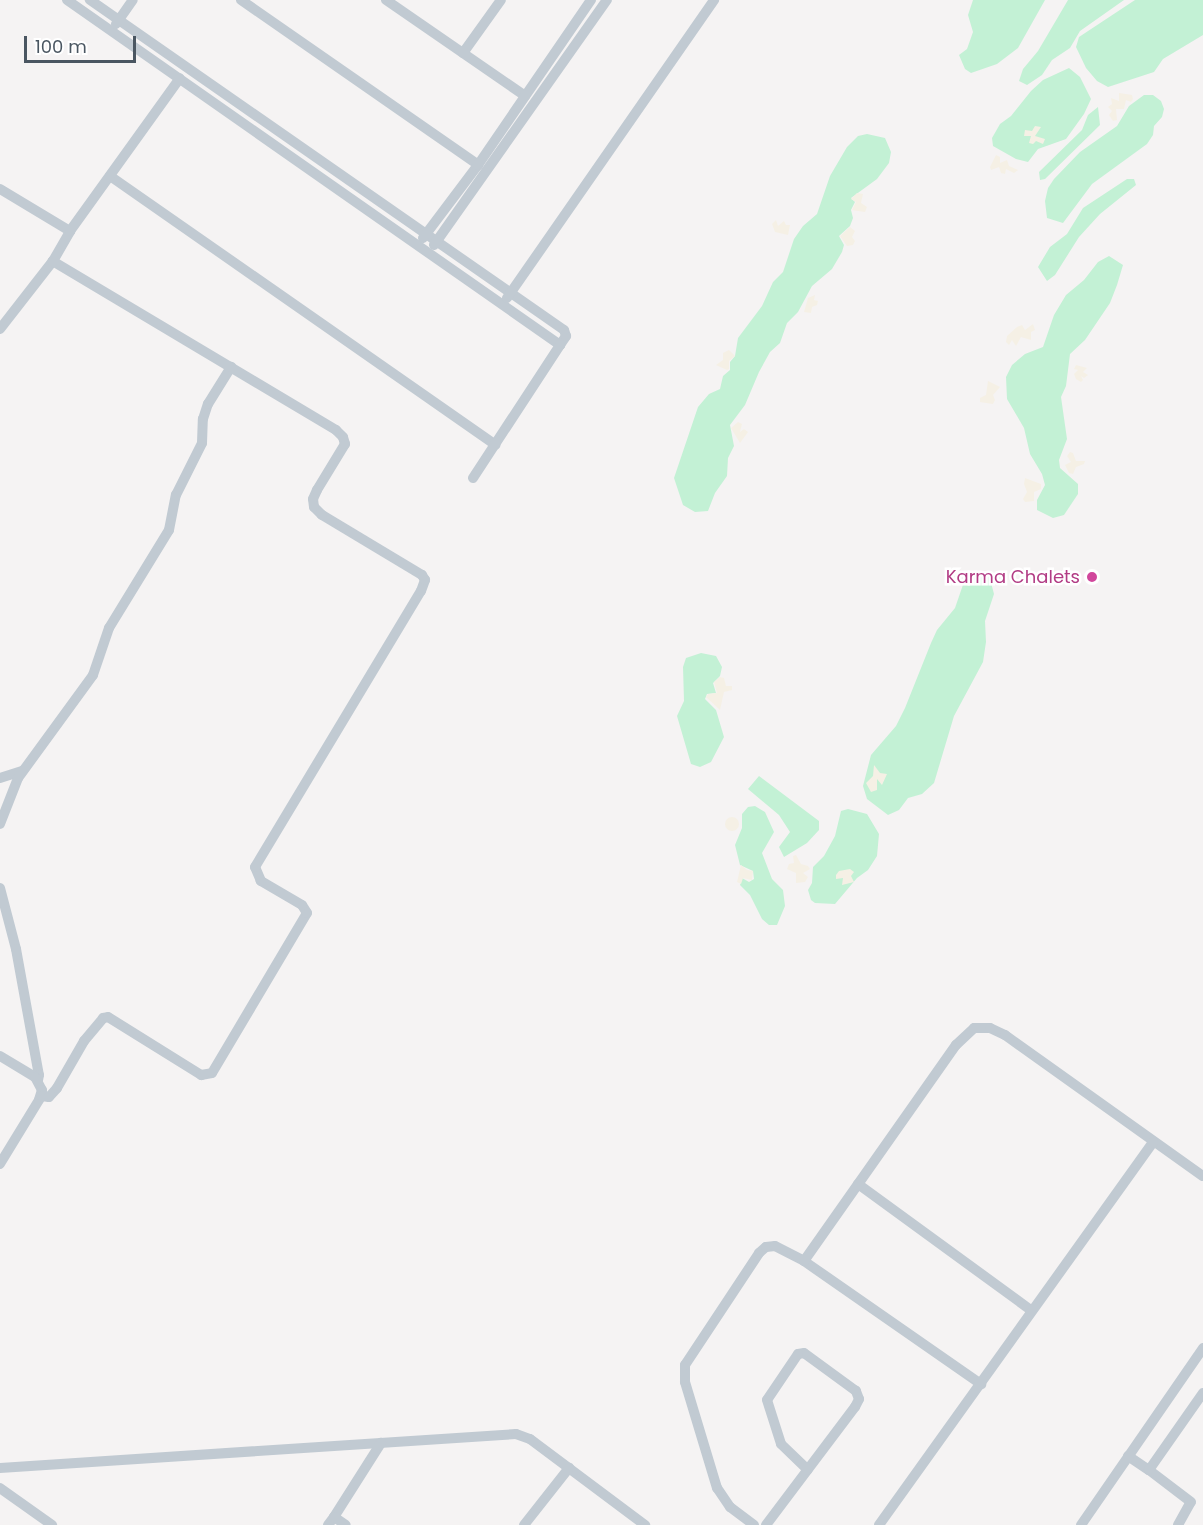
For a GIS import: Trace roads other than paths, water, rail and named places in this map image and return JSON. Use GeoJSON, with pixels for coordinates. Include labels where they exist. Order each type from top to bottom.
{"type":"FeatureCollection","features":[{"type":"Feature","properties":{"kind":"street"},"geometry":{"type":"LineString","coordinates":[[67,0],[560,345]]}},
{"type":"Feature","properties":{"kind":"street"},"geometry":{"type":"LineString","coordinates":[[90,0],[564,330],[566,336],[473,478]]}},
{"type":"Feature","properties":{"kind":"street"},"geometry":{"type":"LineString","coordinates":[[112,31],[133,0]]}},
{"type":"Feature","properties":{"kind":"street"},"geometry":{"type":"LineString","coordinates":[[241,0],[478,165]]}},
{"type":"Feature","properties":{"kind":"street"},"geometry":{"type":"LineString","coordinates":[[386,0],[525,96]]}},
{"type":"Feature","properties":{"kind":"street"},"geometry":{"type":"LineString","coordinates":[[463,53],[501,0]]}},
{"type":"Feature","properties":{"kind":"street"},"geometry":{"type":"LineString","coordinates":[[418,246],[478,165],[591,0]]}},
{"type":"Feature","properties":{"kind":"street"},"geometry":{"type":"LineString","coordinates":[[428,253],[607,0]]}},
{"type":"Feature","properties":{"kind":"street"},"geometry":{"type":"LineString","coordinates":[[502,303],[714,0]]}},
{"type":"Feature","properties":{"kind":"street"},"geometry":{"type":"LineString","coordinates":[[0,329],[53,261],[70,231],[180,78]]}},
{"type":"Feature","properties":{"kind":"street"},"geometry":{"type":"LineString","coordinates":[[110,176],[495,445]]}},
{"type":"Feature","properties":{"kind":"street"},"geometry":{"type":"LineString","coordinates":[[0,189],[70,231]]}},
{"type":"Feature","properties":{"kind":"street"},"geometry":{"type":"LineString","coordinates":[[41,1096],[49,1097],[57,1088],[84,1041],[103,1018],[108,1017],[201,1075],[212,1073],[308,913],[302,904],[261,881],[255,867],[425,580],[422,575],[322,515],[314,507],[313,499],[317,490],[345,444],[343,436],[53,261]]}},
{"type":"Feature","properties":{"kind":"street"},"geometry":{"type":"LineString","coordinates":[[0,824],[3,806],[23,771],[86,686],[97,667],[109,628],[169,530],[176,495],[202,443],[203,419],[208,404],[231,367]]}},
{"type":"Feature","properties":{"kind":"street"},"geometry":{"type":"LineString","coordinates":[[0,778],[23,771]]}},
{"type":"Feature","properties":{"kind":"street"},"geometry":{"type":"LineString","coordinates":[[0,888],[16,949],[39,1075],[38,1080],[42,1090],[41,1096],[0,1164]]}},
{"type":"Feature","properties":{"kind":"street"},"geometry":{"type":"LineString","coordinates":[[804,1261],[956,1045],[974,1028],[990,1028],[1005,1035],[1203,1176]]}},
{"type":"Feature","properties":{"kind":"street"},"geometry":{"type":"LineString","coordinates":[[0,1056],[38,1080]]}},
{"type":"Feature","properties":{"kind":"street"},"geometry":{"type":"LineString","coordinates":[[879,1525],[1153,1142]]}},
{"type":"Feature","properties":{"kind":"street"},"geometry":{"type":"LineString","coordinates":[[858,1184],[1032,1311]]}},
{"type":"Feature","properties":{"kind":"street"},"geometry":{"type":"LineString","coordinates":[[754,1525],[730,1507],[717,1488],[683,1374],[685,1365],[759,1253],[766,1247],[775,1246],[804,1261],[981,1384]]}},
{"type":"Feature","properties":{"kind":"street"},"geometry":{"type":"LineString","coordinates":[[1081,1525],[1128,1456],[1199,1362],[1203,1348]]}},
{"type":"Feature","properties":{"kind":"street"},"geometry":{"type":"LineString","coordinates":[[766,1525],[808,1470],[860,1399],[856,1391],[804,1353],[798,1354],[767,1400],[781,1444],[808,1470]]}},
{"type":"Feature","properties":{"kind":"street"},"geometry":{"type":"LineString","coordinates":[[1149,1470],[1203,1393]]}},
{"type":"Feature","properties":{"kind":"street"},"geometry":{"type":"LineString","coordinates":[[0,1468],[516,1434],[530,1439],[645,1525]]}},
{"type":"Feature","properties":{"kind":"street"},"geometry":{"type":"LineString","coordinates":[[346,1525],[331,1521],[381,1443]]}},
{"type":"Feature","properties":{"kind":"street"},"geometry":{"type":"LineString","coordinates":[[1128,1456],[1191,1502],[1178,1525]]}},
{"type":"Feature","properties":{"kind":"street"},"geometry":{"type":"LineString","coordinates":[[524,1525],[569,1468]]}},
{"type":"Feature","properties":{"kind":"street"},"geometry":{"type":"LineString","coordinates":[[0,1488],[52,1525]]}},
{"type":"Feature","properties":{"kind":"place","name":"Karma Chalets"},"geometry":{"type":"Point","coordinates":[1092,577]}}]}
